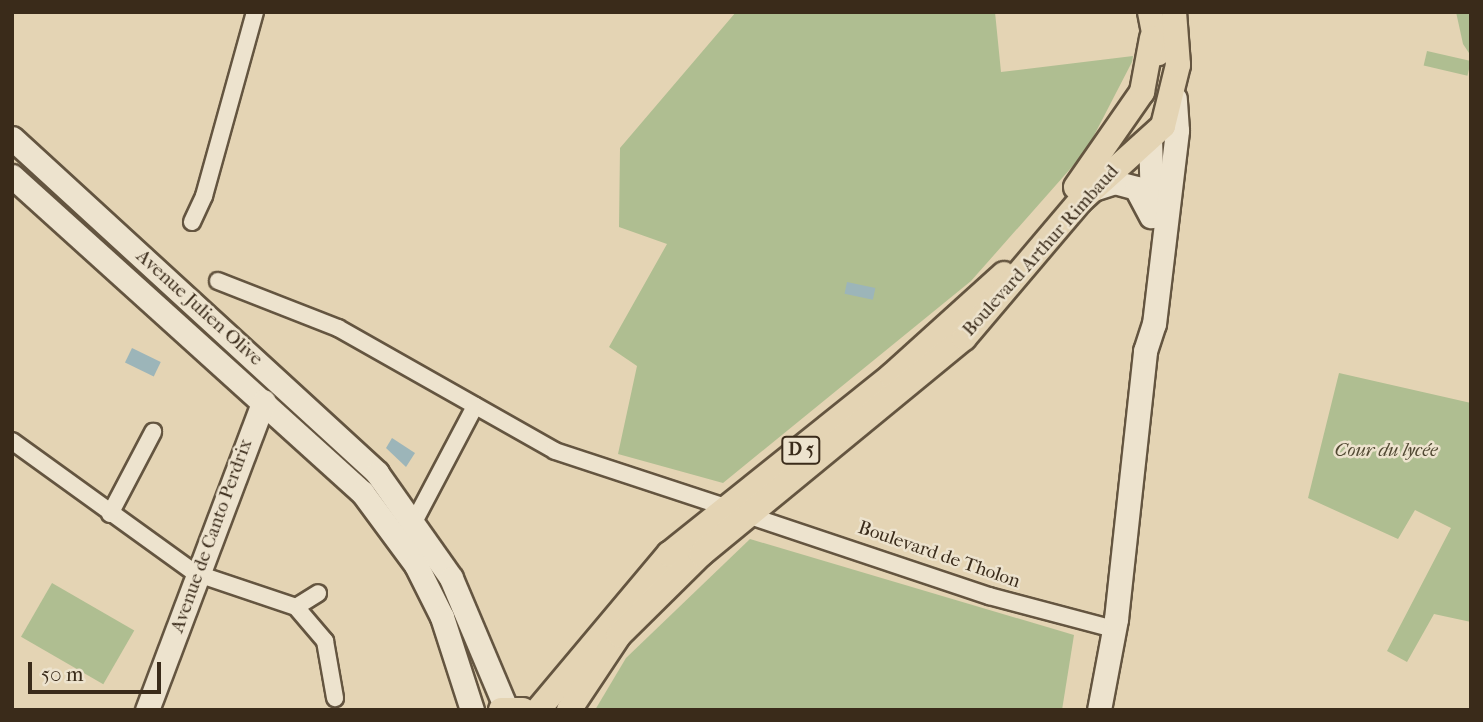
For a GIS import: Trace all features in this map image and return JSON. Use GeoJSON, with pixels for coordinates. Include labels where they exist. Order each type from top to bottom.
{"type":"FeatureCollection","features":[{"type":"Feature","properties":{"kind":"main road","name":"D 5"},"geometry":{"type":"LineString","coordinates":[[1150,12],[1162,88],[1150,138]]}},
{"type":"Feature","properties":{"kind":"main road","name":"D 5"},"geometry":{"type":"LineString","coordinates":[[1174,12],[1175,98]]}},
{"type":"Feature","properties":{"kind":"main road","name":"Boulevard Arthur Rimbaud"},"geometry":{"type":"LineString","coordinates":[[538,710],[669,554],[728,508],[1001,278],[1112,139],[1142,92],[1152,38]]}},
{"type":"Feature","properties":{"kind":"main road","name":"Boulevard Arthur Rimbaud"},"geometry":{"type":"LineString","coordinates":[[569,710],[619,635],[701,554],[753,517],[964,338],[1093,189],[1163,126],[1175,98]]}},
{"type":"Feature","properties":{"kind":"main road"},"geometry":{"type":"LineString","coordinates":[[1145,351],[1154,324],[1175,98]]}},
{"type":"Feature","properties":{"kind":"main road","name":"Boulevard Arthur Rimbaud"},"geometry":{"type":"LineString","coordinates":[[1112,139],[1136,132],[1150,138]]}},
{"type":"Feature","properties":{"kind":"main road"},"geometry":{"type":"LineString","coordinates":[[1150,138],[1170,170]]}},
{"type":"Feature","properties":{"kind":"main road"},"geometry":{"type":"LineString","coordinates":[[1099,710],[1114,629],[1145,351],[1152,216],[1150,138]]}},
{"type":"Feature","properties":{"kind":"main road","name":"Avenue Julien Olive"},"geometry":{"type":"LineString","coordinates":[[15,141],[376,473],[415,520],[450,578],[510,709]]}},
{"type":"Feature","properties":{"kind":"main road","name":"Avenue Julien Olive"},"geometry":{"type":"LineString","coordinates":[[12,176],[264,401],[392,528],[442,617],[472,710]]}},
{"type":"Feature","properties":{"kind":"main road"},"geometry":{"type":"LineString","coordinates":[[1093,189],[1114,182],[1136,188],[1152,216]]}},
{"type":"Feature","properties":{"kind":"main road","name":"Avenue Julien Olive"},"geometry":{"type":"LineString","coordinates":[[264,401],[282,406],[376,473]]}},
{"type":"Feature","properties":{"kind":"main road","name":"Avenue de Canto Perdrix"},"geometry":{"type":"LineString","coordinates":[[147,710],[195,573],[264,401]]}},
{"type":"Feature","properties":{"kind":"street"},"geometry":{"type":"LineString","coordinates":[[191,222],[205,196],[255,12]]}},
{"type":"Feature","properties":{"kind":"street"},"geometry":{"type":"LineString","coordinates":[[218,281],[338,328],[555,451],[728,508]]}},
{"type":"Feature","properties":{"kind":"street"},"geometry":{"type":"LineString","coordinates":[[415,520],[475,406]]}},
{"type":"Feature","properties":{"kind":"street"},"geometry":{"type":"LineString","coordinates":[[110,514],[153,432]]}},
{"type":"Feature","properties":{"kind":"street"},"geometry":{"type":"LineString","coordinates":[[12,442],[195,573],[296,607],[325,641],[335,698]]}},
{"type":"Feature","properties":{"kind":"street","name":"Boulevard de Tholon"},"geometry":{"type":"LineString","coordinates":[[753,517],[989,597],[1114,629]]}},
{"type":"Feature","properties":{"kind":"street"},"geometry":{"type":"LineString","coordinates":[[296,607],[318,593]]}},
{"type":"Feature","properties":{"kind":"green space"},"geometry":{"type":"Polygon","coordinates":[[[736,12],[995,12],[1001,72],[1133,56],[1086,151],[971,281],[723,483],[618,454],[637,366],[609,347],[667,244],[619,227],[620,148],[736,12]]]}},
{"type":"Feature","properties":{"kind":"green space"},"geometry":{"type":"Polygon","coordinates":[[[1456,12],[1470,12],[1471,56],[1463,44],[1456,12]]]}},
{"type":"Feature","properties":{"kind":"green space"},"geometry":{"type":"Polygon","coordinates":[[[1427,51],[1471,61],[1467,76],[1424,66],[1427,51]]]}},
{"type":"Feature","properties":{"kind":"green space","name":"Cour du lycée"},"geometry":{"type":"Polygon","coordinates":[[[1339,373],[1471,403],[1471,622],[1434,614],[1407,662],[1387,651],[1451,528],[1415,510],[1398,539],[1308,498],[1339,373]]]}},
{"type":"Feature","properties":{"kind":"green space"},"geometry":{"type":"Polygon","coordinates":[[[750,539],[1074,635],[1062,710],[595,710],[626,658],[750,539]]]}},
{"type":"Feature","properties":{"kind":"green space"},"geometry":{"type":"Polygon","coordinates":[[[52,583],[134,630],[103,684],[21,637],[52,583]]]}},
{"type":"Feature","properties":{"kind":"water"},"geometry":{"type":"Polygon","coordinates":[[[847,282],[875,288],[873,300],[845,294],[847,282]]]}},
{"type":"Feature","properties":{"kind":"water"},"geometry":{"type":"Polygon","coordinates":[[[132,348],[161,362],[154,376],[125,362],[132,348]]]}},
{"type":"Feature","properties":{"kind":"water"},"geometry":{"type":"Polygon","coordinates":[[[392,438],[415,453],[406,467],[386,448],[392,438]]]}}]}
